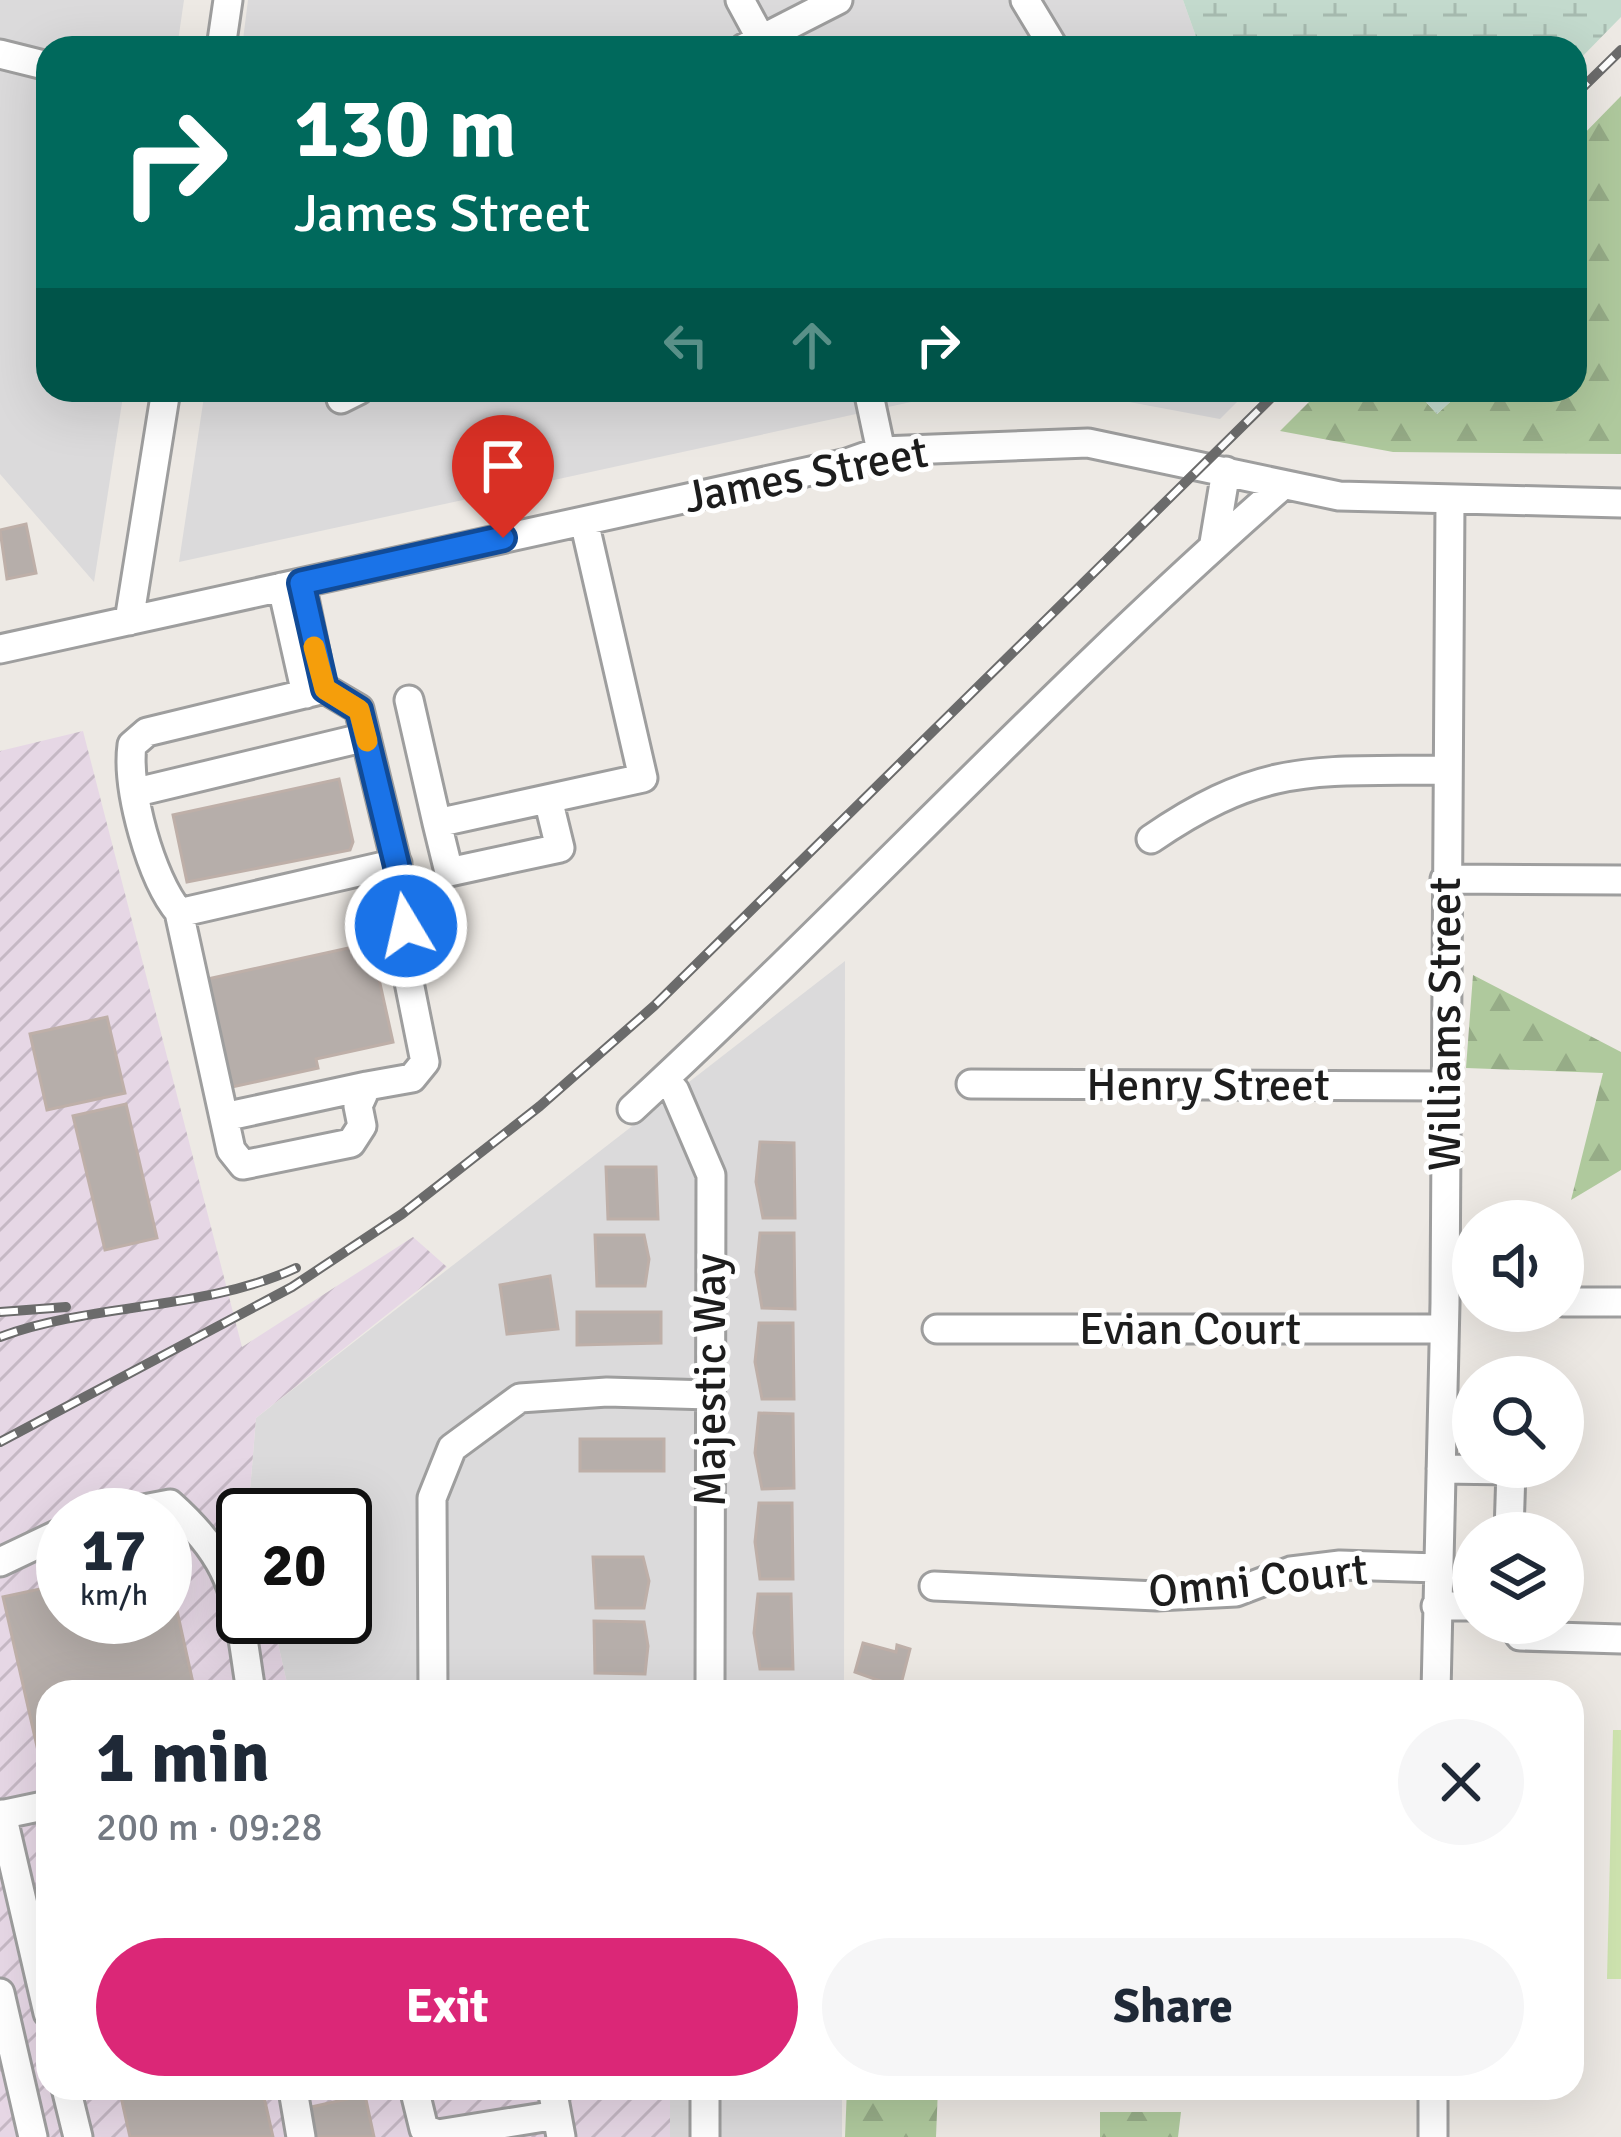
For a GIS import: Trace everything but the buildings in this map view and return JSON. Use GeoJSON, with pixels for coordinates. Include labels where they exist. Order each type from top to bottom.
{"type":"FeatureCollection","features":[{"type":"Feature","properties":{"kind":"street"},"geometry":{"type":"LineString","coordinates":[[222,36],[228,0]]}},
{"type":"Feature","properties":{"kind":"street"},"geometry":{"type":"LineString","coordinates":[[740,0],[754,36]]}},
{"type":"Feature","properties":{"kind":"street"},"geometry":{"type":"LineString","coordinates":[[775,36],[838,0]]}},
{"type":"Feature","properties":{"kind":"street"},"geometry":{"type":"LineString","coordinates":[[1025,0],[1047,36]]}},
{"type":"Feature","properties":{"kind":"street"},"geometry":{"type":"LineString","coordinates":[[0,54],[36,63]]}},
{"type":"Feature","properties":{"kind":"street"},"geometry":{"type":"LineString","coordinates":[[129,621],[164,402]]}},
{"type":"Feature","properties":{"kind":"street"},"geometry":{"type":"LineString","coordinates":[[870,402],[880,451]]}},
{"type":"Feature","properties":{"kind":"street","name":"James Street"},"geometry":{"type":"LineString","coordinates":[[0,649],[880,451],[1088,443],[1339,496],[1621,503]]}},
{"type":"Feature","properties":{"kind":"street"},"geometry":{"type":"LineString","coordinates":[[1214,543],[1226,471]]}},
{"type":"Feature","properties":{"kind":"street"},"geometry":{"type":"LineString","coordinates":[[632,1109],[1214,543],[1282,485]]}},
{"type":"Feature","properties":{"kind":"street","name":"Williams Street"},"geometry":{"type":"LineString","coordinates":[[1450,500],[1445,1086],[1452,1261]]}},
{"type":"Feature","properties":{"kind":"street"},"geometry":{"type":"LineString","coordinates":[[437,823],[643,778],[584,521]]}},
{"type":"Feature","properties":{"kind":"street"},"geometry":{"type":"LineString","coordinates":[[291,585],[315,692]]}},
{"type":"Feature","properties":{"kind":"street"},"geometry":{"type":"LineString","coordinates":[[224,1117],[367,1086],[412,1078],[425,1062],[403,952],[406,910],[359,710],[315,692],[147,732],[132,745],[137,791],[157,884],[179,913],[224,1117],[235,1160],[250,1166],[351,1143],[362,1126],[359,1096],[367,1086]]}},
{"type":"Feature","properties":{"kind":"street"},"geometry":{"type":"LineString","coordinates":[[409,700],[448,872],[560,848],[548,799]]}},
{"type":"Feature","properties":{"kind":"street"},"geometry":{"type":"LineString","coordinates":[[137,791],[366,736]]}},
{"type":"Feature","properties":{"kind":"street"},"geometry":{"type":"LineString","coordinates":[[1150,839],[1198,807],[1245,784],[1296,772],[1447,770]]}},
{"type":"Feature","properties":{"kind":"street"},"geometry":{"type":"LineString","coordinates":[[179,913],[397,863]]}},
{"type":"Feature","properties":{"kind":"street"},"geometry":{"type":"LineString","coordinates":[[1445,879],[1621,880]]}},
{"type":"Feature","properties":{"kind":"street","name":"Majestic Way"},"geometry":{"type":"LineString","coordinates":[[665,1079],[675,1091],[711,1175],[710,1680]]}},
{"type":"Feature","properties":{"kind":"street","name":"Henry Street"},"geometry":{"type":"LineString","coordinates":[[971,1084],[1445,1086]]}},
{"type":"Feature","properties":{"kind":"street"},"geometry":{"type":"LineString","coordinates":[[1584,1302],[1621,1302]]}},
{"type":"Feature","properties":{"kind":"street","name":"Evian Court"},"geometry":{"type":"LineString","coordinates":[[938,1329],[1452,1311]]}},
{"type":"Feature","properties":{"kind":"street","name":"Williams Street"},"geometry":{"type":"LineString","coordinates":[[1436,1680],[1441,1469],[1452,1332]]}},
{"type":"Feature","properties":{"kind":"street"},"geometry":{"type":"LineString","coordinates":[[433,1680],[432,1498],[452,1448],[520,1398],[607,1392],[710,1395]]}},
{"type":"Feature","properties":{"kind":"street"},"geometry":{"type":"LineString","coordinates":[[1441,1469],[1511,1470],[1510,1512]]}},
{"type":"Feature","properties":{"kind":"street"},"geometry":{"type":"LineString","coordinates":[[192,1523],[211,1540],[236,1599],[249,1680]]}},
{"type":"Feature","properties":{"kind":"street"},"geometry":{"type":"LineString","coordinates":[[0,1562],[36,1545]]}},
{"type":"Feature","properties":{"kind":"street","name":"Omni Court"},"geometry":{"type":"LineString","coordinates":[[934,1586],[1157,1596],[1236,1592],[1291,1571],[1340,1565],[1438,1568]]}},
{"type":"Feature","properties":{"kind":"street"},"geometry":{"type":"LineString","coordinates":[[1436,1606],[1452,1606]]}},
{"type":"Feature","properties":{"kind":"street"},"geometry":{"type":"LineString","coordinates":[[1584,1638],[1621,1639]]}},
{"type":"Feature","properties":{"kind":"street"},"geometry":{"type":"LineString","coordinates":[[36,1808],[1,1815],[36,1962]]}},
{"type":"Feature","properties":{"kind":"street"},"geometry":{"type":"LineString","coordinates":[[0,1993],[20,2123]]}},
{"type":"Feature","properties":{"kind":"street"},"geometry":{"type":"LineString","coordinates":[[69,2100],[78,2137]]}},
{"type":"Feature","properties":{"kind":"street"},"geometry":{"type":"LineString","coordinates":[[295,2100],[301,2137]]}},
{"type":"Feature","properties":{"kind":"street"},"geometry":{"type":"LineString","coordinates":[[416,2100],[424,2129],[438,2134],[557,2113]]}},
{"type":"Feature","properties":{"kind":"street"},"geometry":{"type":"LineString","coordinates":[[705,2100],[705,2137]]}},
{"type":"Feature","properties":{"kind":"street"},"geometry":{"type":"LineString","coordinates":[[1432,2137],[1433,2100]]}},
{"type":"Feature","properties":{"kind":"shaded area"},"geometry":{"type":"Polygon","coordinates":[[[0,0],[184,0],[179,36],[36,36],[36,402],[122,402],[94,582],[0,474],[0,0]]]}},
{"type":"Feature","properties":{"kind":"shaded area"},"geometry":{"type":"Polygon","coordinates":[[[248,0],[1183,0],[1196,36],[244,36],[248,0]]]}},
{"type":"Feature","properties":{"kind":"shaded area"},"geometry":{"type":"Polygon","coordinates":[[[203,402],[911,402],[179,562],[203,402]]]}},
{"type":"Feature","properties":{"kind":"shaded area"},"geometry":{"type":"Polygon","coordinates":[[[1129,402],[1237,402],[1220,419],[1129,402]]]}},
{"type":"Feature","properties":{"kind":"shaded area"},"geometry":{"type":"Polygon","coordinates":[[[83,731],[242,1347],[413,1237],[447,1267],[256,1418],[250,1488],[216,1488],[216,1644],[278,1644],[286,1680],[36,1680],[36,2100],[670,2100],[670,2137],[0,2137],[0,751],[83,731]]]}},
{"type":"Feature","properties":{"kind":"shaded area"},"geometry":{"type":"Polygon","coordinates":[[[845,961],[844,1680],[286,1680],[278,1644],[372,1644],[372,1488],[250,1488],[256,1418],[845,961]]]}},
{"type":"Feature","properties":{"kind":"shaded area"},"geometry":{"type":"Polygon","coordinates":[[[670,2100],[842,2100],[842,2137],[670,2137],[670,2100]]]}},
{"type":"Feature","properties":{"kind":"green space"},"geometry":{"type":"Polygon","coordinates":[[[1183,0],[1621,0],[1621,17],[1587,52],[1587,36],[1196,36],[1183,0]]]}},
{"type":"Feature","properties":{"kind":"green space"},"geometry":{"type":"Polygon","coordinates":[[[1621,96],[1621,454],[1393,452],[1280,431],[1309,402],[1426,402],[1437,414],[1450,402],[1587,402],[1587,131],[1621,96]]]}},
{"type":"Feature","properties":{"kind":"green space"},"geometry":{"type":"Polygon","coordinates":[[[1426,402],[1450,402],[1437,414],[1426,402]]]}},
{"type":"Feature","properties":{"kind":"green space"},"geometry":{"type":"Polygon","coordinates":[[[1473,975],[1621,1052],[1621,1170],[1571,1200],[1603,1073],[1466,1068],[1473,975]]]}},
{"type":"Feature","properties":{"kind":"green space"},"geometry":{"type":"Polygon","coordinates":[[[1613,1730],[1621,1730],[1621,1979],[1607,1979],[1613,1730]]]}},
{"type":"Feature","properties":{"kind":"green space"},"geometry":{"type":"Polygon","coordinates":[[[847,2100],[938,2100],[936,2137],[845,2137],[847,2100]]]}},
{"type":"Feature","properties":{"kind":"green space"},"geometry":{"type":"Polygon","coordinates":[[[1100,2112],[1181,2112],[1178,2137],[1100,2137],[1100,2112]]]}},
{"type":"Feature","properties":{"kind":"railway"},"geometry":{"type":"LineString","coordinates":[[1587,83],[1621,50]]}},
{"type":"Feature","properties":{"kind":"railway"},"geometry":{"type":"LineString","coordinates":[[0,1442],[292,1287],[402,1214],[540,1106],[654,1006],[1267,402]]}},
{"type":"Feature","properties":{"kind":"railway"},"geometry":{"type":"LineString","coordinates":[[0,1337],[73,1318],[224,1292],[296,1268]]}},
{"type":"Feature","properties":{"kind":"railway"},"geometry":{"type":"LineString","coordinates":[[0,1312],[66,1307]]}},
{"type":"Feature","properties":{"kind":"slow traffic"},"geometry":{"type":"LineString","coordinates":[[314,647],[325,689],[359,710],[367,741]]}},
{"type":"Feature","properties":{"kind":"route"},"geometry":{"type":"LineString","coordinates":[[406,926],[404,895],[359,710],[325,689],[301,583],[503,538]]}}]}
